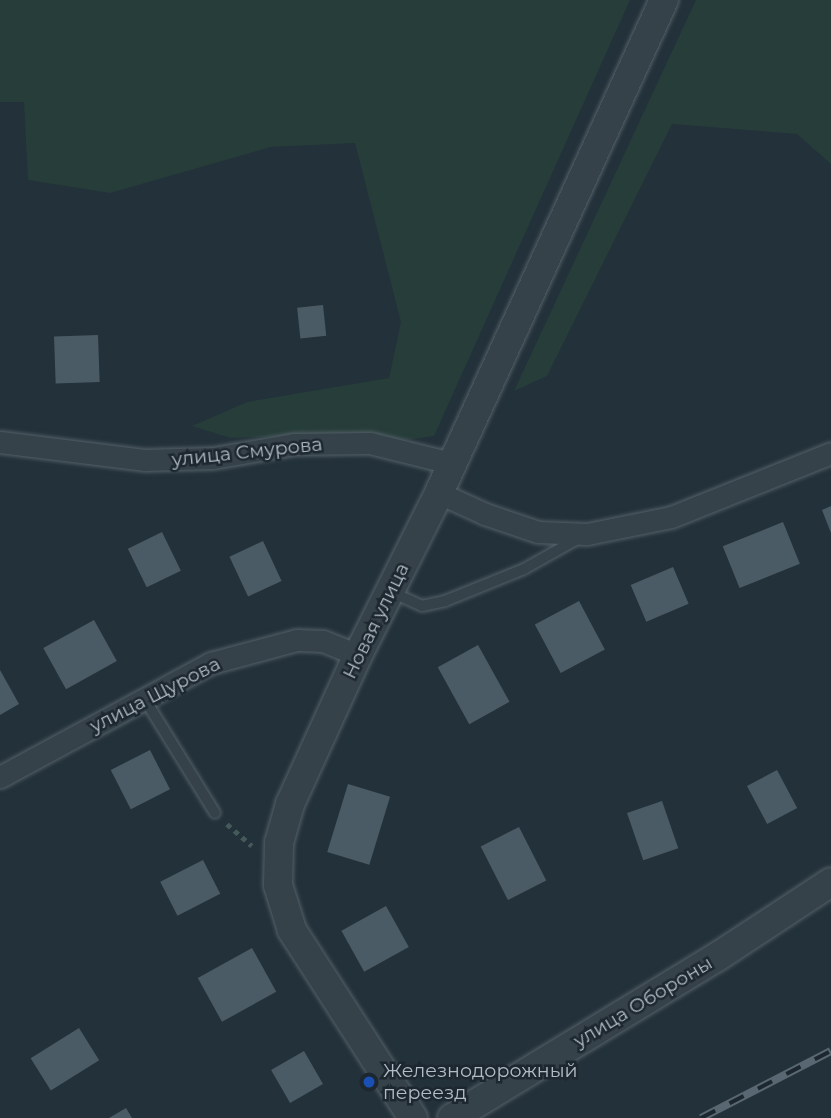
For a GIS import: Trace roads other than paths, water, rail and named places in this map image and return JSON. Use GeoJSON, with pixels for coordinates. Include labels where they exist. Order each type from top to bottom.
{"type":"FeatureCollection","features":[{"type":"Feature","properties":{"kind":"street","name":"Новая улица"},"geometry":{"type":"LineString","coordinates":[[413,1118],[292,930],[278,885],[279,843],[290,804],[358,655],[439,494],[664,0]]}},
{"type":"Feature","properties":{"kind":"street","name":"улица Смурова"},"geometry":{"type":"LineString","coordinates":[[0,443],[144,460],[213,458],[294,444],[370,443],[451,463]]}},
{"type":"Feature","properties":{"kind":"street"},"geometry":{"type":"LineString","coordinates":[[439,494],[485,514],[538,532],[587,534],[671,517],[831,453]]}},
{"type":"Feature","properties":{"kind":"street","name":"улица Щурова"},"geometry":{"type":"LineString","coordinates":[[0,777],[211,663],[297,640],[323,641],[358,655]]}},
{"type":"Feature","properties":{"kind":"street","name":"улица Обороны"},"geometry":{"type":"LineString","coordinates":[[452,1118],[718,957],[831,883]]}},
{"type":"Feature","properties":{"kind":"lane"},"geometry":{"type":"LineString","coordinates":[[390,591],[422,606],[444,601],[524,569],[587,534]]}},
{"type":"Feature","properties":{"kind":"lane"},"geometry":{"type":"LineString","coordinates":[[144,698],[215,813]]}},
{"type":"Feature","properties":{"kind":"railway"},"geometry":{"type":"LineString","coordinates":[[701,1118],[831,1051]]}},
{"type":"Feature","properties":{"kind":"place","name":"Железнодорожный переезд"},"geometry":{"type":"Point","coordinates":[369,1082]}}]}
